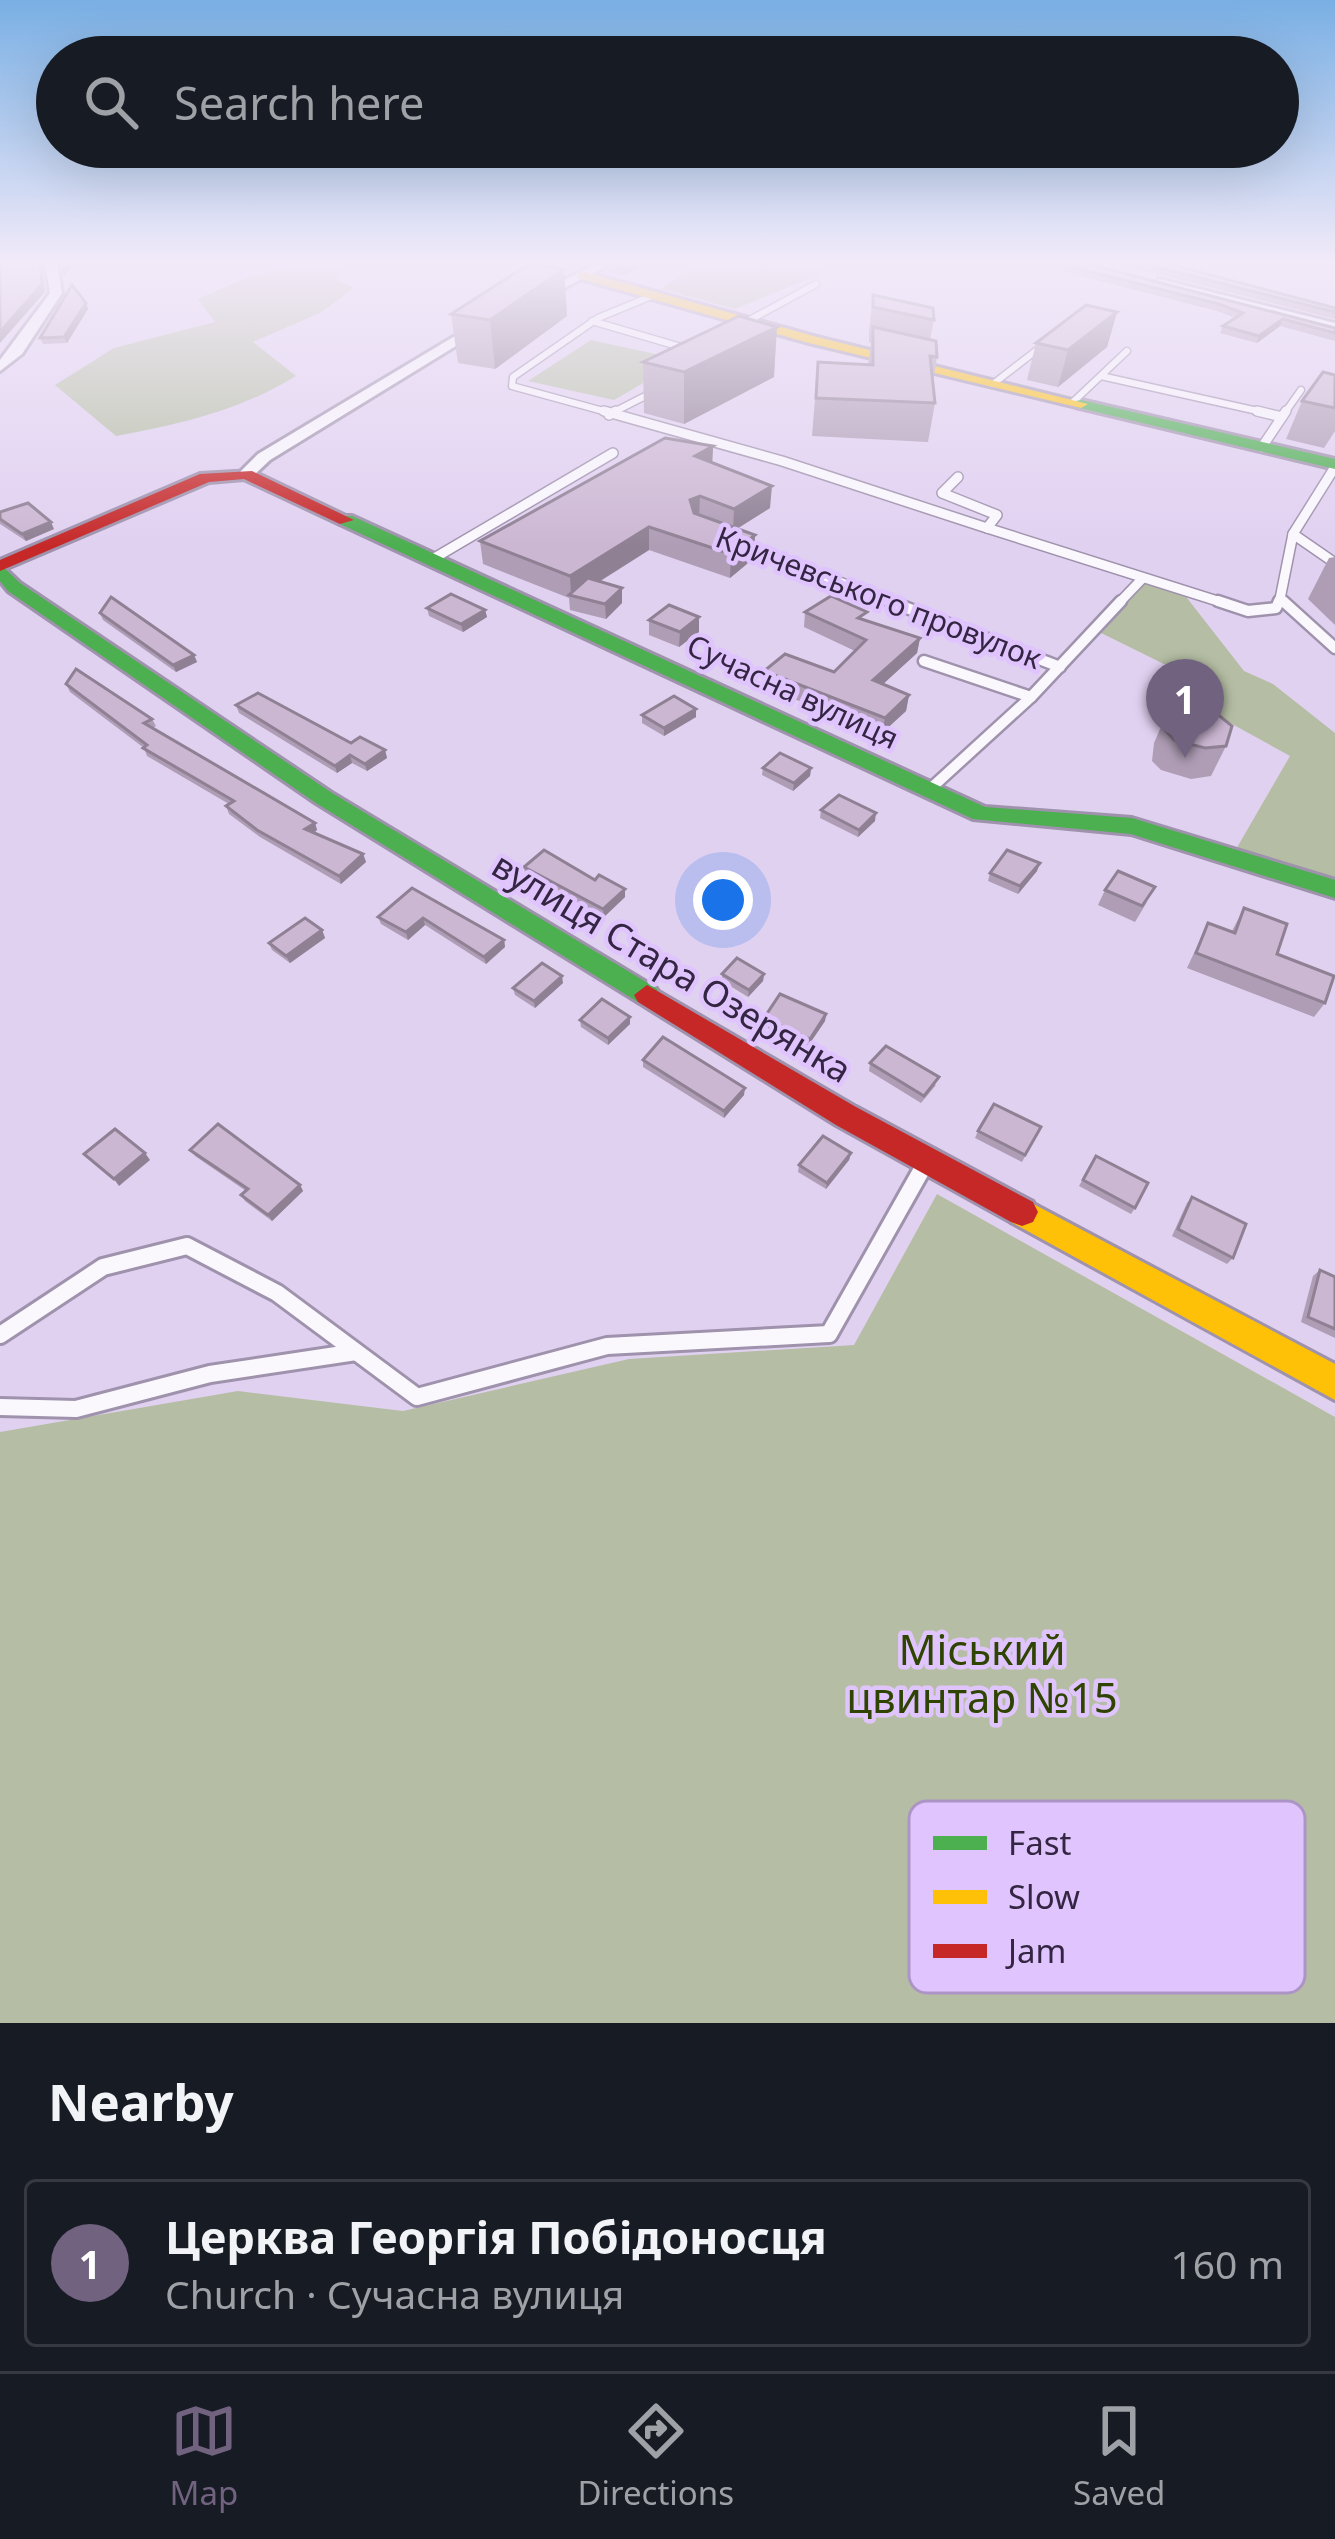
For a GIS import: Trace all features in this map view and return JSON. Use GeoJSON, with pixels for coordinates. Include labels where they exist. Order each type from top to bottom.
{"type":"FeatureCollection","features":[{"type":"Feature","properties":{"kind":"street"},"geometry":{"type":"LineString","coordinates":[[4,579],[206,477],[246,474],[264,457],[423,357]]}},
{"type":"Feature","properties":{"kind":"street"},"geometry":{"type":"LineString","coordinates":[[887,357],[1335,466]]}},
{"type":"Feature","properties":{"kind":"street","name":"Сучасна вулиця"},"geometry":{"type":"LineString","coordinates":[[246,474],[929,790],[1012,822],[1102,820],[1132,826],[1335,889]]}},
{"type":"Feature","properties":{"kind":"street","name":"вулиця Стара Озерянка"},"geometry":{"type":"LineString","coordinates":[[4,579],[324,798],[846,1116],[1335,1383]]}},
{"type":"Feature","properties":{"kind":"lane"},"geometry":{"type":"LineString","coordinates":[[544,357],[510,383],[522,391],[782,461],[1248,611],[1276,608],[1293,534],[1335,466]]}},
{"type":"Feature","properties":{"kind":"lane"},"geometry":{"type":"LineString","coordinates":[[696,357],[699,361]]}},
{"type":"Feature","properties":{"kind":"lane"},"geometry":{"type":"LineString","coordinates":[[993,384],[1027,357]]}},
{"type":"Feature","properties":{"kind":"lane"},"geometry":{"type":"LineString","coordinates":[[1072,402],[1120,357]]}},
{"type":"Feature","properties":{"kind":"lane"},"geometry":{"type":"LineString","coordinates":[[1101,376],[1282,417]]}},
{"type":"Feature","properties":{"kind":"lane"},"geometry":{"type":"LineString","coordinates":[[608,415],[668,385]]}},
{"type":"Feature","properties":{"kind":"lane"},"geometry":{"type":"LineString","coordinates":[[1262,447],[1301,390]]}},
{"type":"Feature","properties":{"kind":"lane"},"geometry":{"type":"LineString","coordinates":[[431,560],[613,453]]}},
{"type":"Feature","properties":{"kind":"lane"},"geometry":{"type":"LineString","coordinates":[[958,477],[942,493],[997,515],[987,528]]}},
{"type":"Feature","properties":{"kind":"lane"},"geometry":{"type":"LineString","coordinates":[[1317,496],[1335,501]]}},
{"type":"Feature","properties":{"kind":"lane"},"geometry":{"type":"LineString","coordinates":[[1293,534],[1335,563]]}},
{"type":"Feature","properties":{"kind":"lane","name":"Кричевського провулок"},"geometry":{"type":"LineString","coordinates":[[718,536],[1060,667]]}},
{"type":"Feature","properties":{"kind":"lane"},"geometry":{"type":"LineString","coordinates":[[929,790],[1031,697],[1142,580]]}},
{"type":"Feature","properties":{"kind":"lane"},"geometry":{"type":"LineString","coordinates":[[1280,599],[1335,648]]}},
{"type":"Feature","properties":{"kind":"lane"},"geometry":{"type":"LineString","coordinates":[[924,661],[1031,697]]}},
{"type":"Feature","properties":{"kind":"lane"},"geometry":{"type":"LineString","coordinates":[[0,1335],[103,1267],[187,1246],[277,1293],[417,1397],[607,1346],[829,1334],[928,1159]]}},
{"type":"Feature","properties":{"kind":"lane"},"geometry":{"type":"LineString","coordinates":[[0,1407],[76,1409],[210,1373],[356,1352]]}},
{"type":"Feature","properties":{"kind":"green space"},"geometry":{"type":"Polygon","coordinates":[[[99,357],[272,357],[296,376],[209,415],[116,436],[55,385],[99,357]]]}},
{"type":"Feature","properties":{"kind":"green space"},"geometry":{"type":"Polygon","coordinates":[[[564,357],[683,360],[614,400],[528,381],[564,357]]]}},
{"type":"Feature","properties":{"kind":"green space"},"geometry":{"type":"Polygon","coordinates":[[[1142,579],[1180,589],[1244,671],[1273,684],[1335,733],[1335,884],[1235,851],[1290,756],[1154,681],[1172,668],[1095,630],[1142,579]]]}},
{"type":"Feature","properties":{"kind":"green space","name":"Міський цвинтар №15"},"geometry":{"type":"Polygon","coordinates":[[[937,1194],[1335,1417],[1335,2023],[0,2023],[0,1432],[238,1391],[403,1411],[629,1359],[854,1345],[937,1194]]]}},
{"type":"Feature","properties":{"kind":"building"},"geometry":{"type":"Polygon","coordinates":[[[653,357],[714,357],[684,372],[643,362],[653,357]]]}},
{"type":"Feature","properties":{"kind":"building"},"geometry":{"type":"Polygon","coordinates":[[[873,357],[930,357],[935,403],[816,398],[818,362],[873,365],[873,357]]]}},
{"type":"Feature","properties":{"kind":"building"},"geometry":{"type":"Polygon","coordinates":[[[1323,372],[1335,375],[1335,408],[1302,401],[1323,372]]]}},
{"type":"Feature","properties":{"kind":"building"},"geometry":{"type":"Polygon","coordinates":[[[665,438],[713,446],[695,456],[772,486],[734,509],[700,496],[690,500],[694,513],[755,535],[731,554],[649,527],[570,576],[480,541],[665,438]]]}},
{"type":"Feature","properties":{"kind":"building"},"geometry":{"type":"Polygon","coordinates":[[[28,503],[51,522],[22,534],[0,519],[0,512],[28,503]]]}},
{"type":"Feature","properties":{"kind":"building"},"geometry":{"type":"Polygon","coordinates":[[[588,578],[622,588],[605,604],[569,595],[588,578]]]}},
{"type":"Feature","properties":{"kind":"building"},"geometry":{"type":"Polygon","coordinates":[[[451,594],[485,610],[461,624],[427,608],[451,594]]]}},
{"type":"Feature","properties":{"kind":"building"},"geometry":{"type":"Polygon","coordinates":[[[831,596],[867,612],[858,618],[920,638],[873,680],[909,695],[885,718],[764,671],[785,654],[834,672],[866,640],[805,612],[831,596]]]}},
{"type":"Feature","properties":{"kind":"building"},"geometry":{"type":"Polygon","coordinates":[[[111,597],[194,655],[173,665],[100,613],[111,597]]]}},
{"type":"Feature","properties":{"kind":"building"},"geometry":{"type":"Polygon","coordinates":[[[669,605],[699,617],[680,632],[649,620],[669,605]]]}},
{"type":"Feature","properties":{"kind":"building"},"geometry":{"type":"Polygon","coordinates":[[[76,669],[152,719],[144,723],[315,823],[305,829],[363,854],[339,876],[257,830],[226,806],[234,801],[143,748],[147,745],[66,684],[76,669]]]}},
{"type":"Feature","properties":{"kind":"building"},"geometry":{"type":"Polygon","coordinates":[[[258,693],[351,743],[360,737],[385,750],[365,764],[350,755],[335,766],[236,705],[258,693]]]}},
{"type":"Feature","properties":{"kind":"building"},"geometry":{"type":"Polygon","coordinates":[[[674,696],[696,709],[664,728],[642,715],[674,696]]]}},
{"type":"Feature","properties":{"kind":"building"},"geometry":{"type":"Polygon","coordinates":[[[1174,707],[1210,708],[1232,726],[1226,746],[1205,748],[1174,740],[1165,730],[1167,713],[1174,707]]]}},
{"type":"Feature","properties":{"kind":"building"},"geometry":{"type":"Polygon","coordinates":[[[780,753],[811,768],[794,783],[763,768],[780,753]]]}},
{"type":"Feature","properties":{"kind":"building"},"geometry":{"type":"Polygon","coordinates":[[[839,795],[876,813],[859,830],[821,810],[839,795]]]}},
{"type":"Feature","properties":{"kind":"building"},"geometry":{"type":"Polygon","coordinates":[[[544,850],[595,880],[599,875],[625,889],[603,909],[524,867],[544,850]]]}},
{"type":"Feature","properties":{"kind":"building"},"geometry":{"type":"Polygon","coordinates":[[[1007,850],[1040,863],[1020,886],[990,873],[1007,850]]]}},
{"type":"Feature","properties":{"kind":"building"},"geometry":{"type":"Polygon","coordinates":[[[1118,871],[1155,887],[1142,906],[1105,890],[1118,871]]]}},
{"type":"Feature","properties":{"kind":"building"},"geometry":{"type":"Polygon","coordinates":[[[412,888],[504,940],[484,957],[423,918],[406,932],[378,917],[412,888]]]}},
{"type":"Feature","properties":{"kind":"building"},"geometry":{"type":"Polygon","coordinates":[[[1244,908],[1287,924],[1277,954],[1334,976],[1325,1003],[1196,953],[1208,923],[1235,933],[1244,908]]]}},
{"type":"Feature","properties":{"kind":"building"},"geometry":{"type":"Polygon","coordinates":[[[305,918],[322,930],[286,956],[269,943],[305,918]]]}},
{"type":"Feature","properties":{"kind":"building"},"geometry":{"type":"Polygon","coordinates":[[[737,958],[764,974],[749,990],[722,974],[737,958]]]}},
{"type":"Feature","properties":{"kind":"building"},"geometry":{"type":"Polygon","coordinates":[[[542,963],[562,976],[534,1001],[513,988],[542,963]]]}},
{"type":"Feature","properties":{"kind":"building"},"geometry":{"type":"Polygon","coordinates":[[[780,994],[826,1014],[810,1039],[764,1018],[780,994]]]}},
{"type":"Feature","properties":{"kind":"building"},"geometry":{"type":"Polygon","coordinates":[[[602,999],[630,1017],[608,1038],[580,1020],[602,999]]]}},
{"type":"Feature","properties":{"kind":"building"},"geometry":{"type":"Polygon","coordinates":[[[663,1037],[745,1088],[724,1111],[643,1060],[663,1037]]]}},
{"type":"Feature","properties":{"kind":"building"},"geometry":{"type":"Polygon","coordinates":[[[886,1046],[939,1077],[924,1096],[870,1063],[886,1046]]]}},
{"type":"Feature","properties":{"kind":"building"},"geometry":{"type":"Polygon","coordinates":[[[994,1104],[1041,1127],[1025,1155],[978,1131],[994,1104]]]}},
{"type":"Feature","properties":{"kind":"building"},"geometry":{"type":"Polygon","coordinates":[[[218,1124],[300,1185],[268,1215],[241,1195],[248,1189],[190,1150],[218,1124]]]}},
{"type":"Feature","properties":{"kind":"building"},"geometry":{"type":"Polygon","coordinates":[[[115,1129],[145,1153],[114,1179],[84,1154],[115,1129]]]}},
{"type":"Feature","properties":{"kind":"building"},"geometry":{"type":"Polygon","coordinates":[[[823,1136],[851,1153],[827,1183],[799,1165],[823,1136]]]}},
{"type":"Feature","properties":{"kind":"building"},"geometry":{"type":"Polygon","coordinates":[[[1096,1156],[1148,1183],[1135,1208],[1083,1180],[1096,1156]]]}},
{"type":"Feature","properties":{"kind":"building"},"geometry":{"type":"Polygon","coordinates":[[[1192,1197],[1246,1224],[1233,1258],[1178,1229],[1192,1197]]]}},
{"type":"Feature","properties":{"kind":"building"},"geometry":{"type":"Polygon","coordinates":[[[1320,1270],[1335,1277],[1335,1329],[1308,1317],[1320,1270]]]}},
{"type":"Feature","properties":{"kind":"traffic: fast"},"geometry":{"type":"LineString","coordinates":[[1081,404],[1335,464]]}},
{"type":"Feature","properties":{"kind":"traffic: fast"},"geometry":{"type":"LineString","coordinates":[[346,520],[981,814],[1132,826],[1335,889]]}},
{"type":"Feature","properties":{"kind":"traffic: fast"},"geometry":{"type":"LineString","coordinates":[[0,569],[14,587],[324,798],[647,995]]}},
{"type":"Feature","properties":{"kind":"traffic: slow"},"geometry":{"type":"LineString","coordinates":[[887,357],[1081,404]]}},
{"type":"Feature","properties":{"kind":"traffic: slow"},"geometry":{"type":"LineString","coordinates":[[1022,1212],[1335,1383]]}},
{"type":"Feature","properties":{"kind":"traffic: jam"},"geometry":{"type":"LineString","coordinates":[[0,566],[206,477],[246,474],[346,520]]}},
{"type":"Feature","properties":{"kind":"traffic: jam"},"geometry":{"type":"LineString","coordinates":[[647,995],[846,1116],[1022,1212]]}},
{"type":"Feature","properties":{"kind":"place","name":"Церква Георгія Побідоносця"},"geometry":{"type":"Point","coordinates":[1185,758]}}]}
